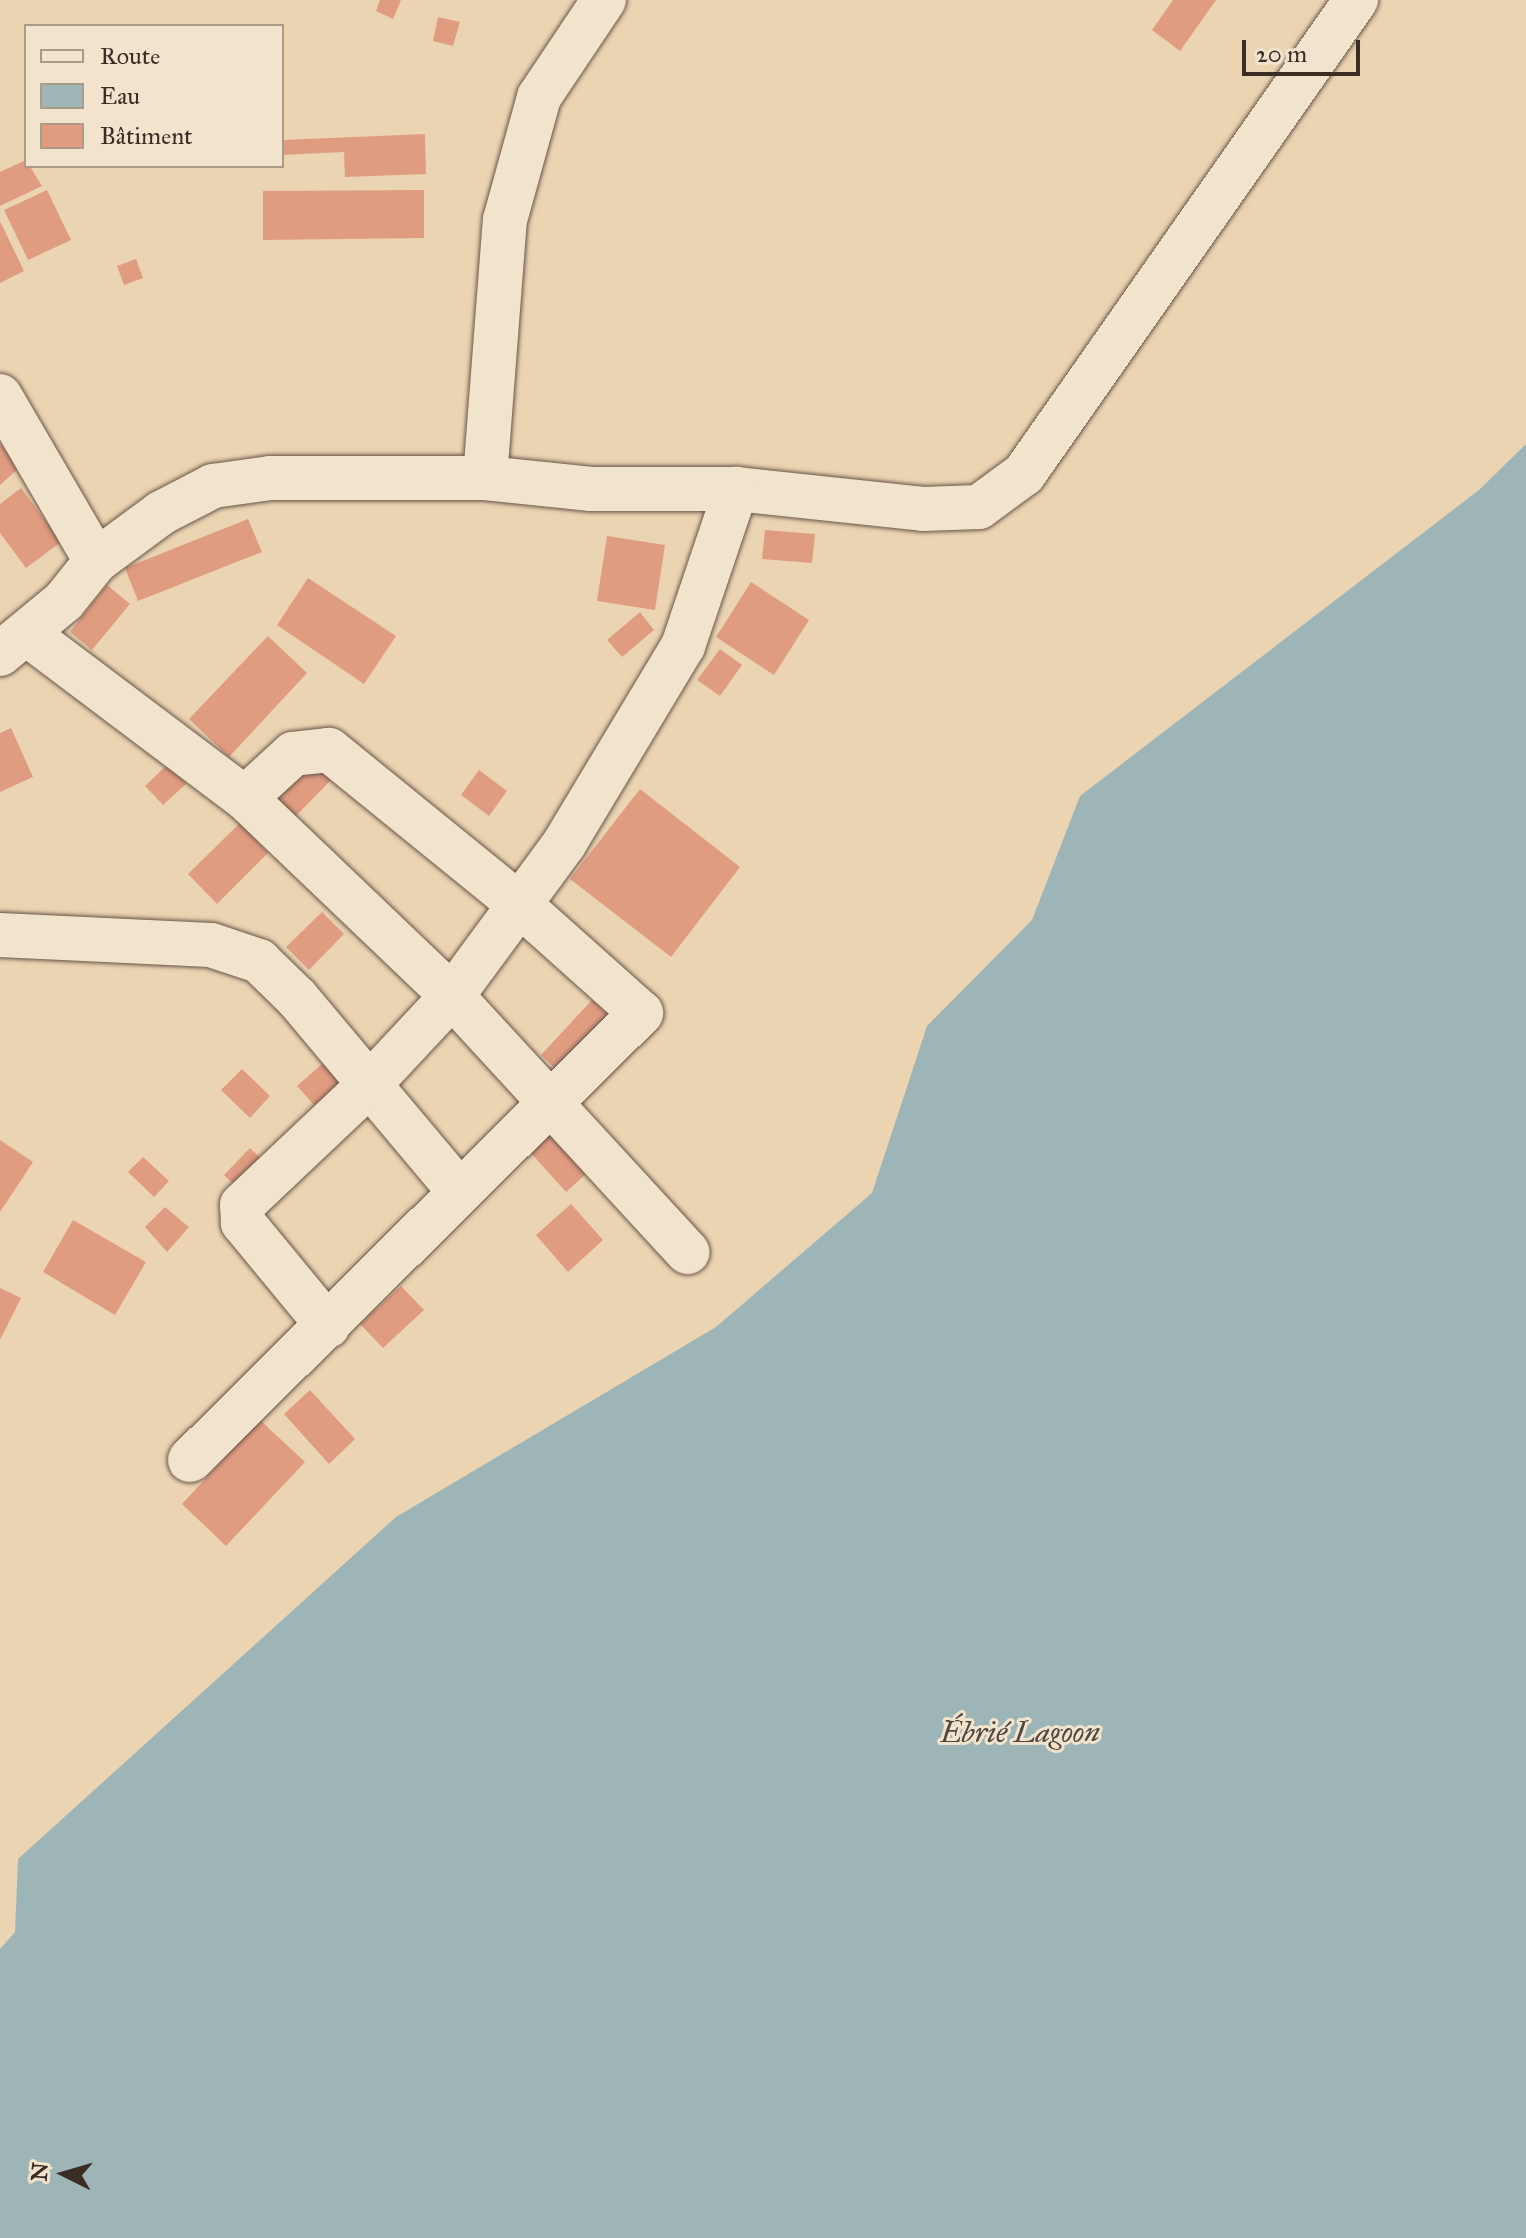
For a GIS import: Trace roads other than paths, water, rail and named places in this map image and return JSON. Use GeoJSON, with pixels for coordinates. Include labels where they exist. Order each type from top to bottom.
{"type":"FeatureCollection","features":[{"type":"Feature","properties":{"kind":"street"},"geometry":{"type":"LineString","coordinates":[[485,478],[505,220],[539,97],[604,0]]}},
{"type":"Feature","properties":{"kind":"street"},"geometry":{"type":"LineString","coordinates":[[687,1252],[554,1103],[452,996],[245,798],[13,644],[96,561],[161,513],[213,486],[270,478],[485,478],[591,489],[736,489],[923,509],[979,507],[1024,474],[1357,2]]}},
{"type":"Feature","properties":{"kind":"street"},"geometry":{"type":"LineString","coordinates":[[0,396],[96,561]]}},
{"type":"Feature","properties":{"kind":"street"},"geometry":{"type":"LineString","coordinates":[[328,1326],[239,1214],[242,1205],[369,1085],[452,996],[564,844],[683,646],[736,489]]}},
{"type":"Feature","properties":{"kind":"street"},"geometry":{"type":"LineString","coordinates":[[190,1460],[328,1326],[459,1191],[554,1103],[641,1013],[520,905],[329,750],[293,754],[245,798]]}},
{"type":"Feature","properties":{"kind":"street"},"geometry":{"type":"LineString","coordinates":[[0,935],[211,945],[259,961],[459,1191]]}},
{"type":"Feature","properties":{"kind":"water","name":"Ébrié Lagoon"},"geometry":{"type":"Polygon","coordinates":[[[1526,444],[1526,2238],[0,2238],[0,1949],[15,1932],[18,1859],[396,1517],[716,1327],[872,1193],[927,1026],[1032,920],[1080,796],[1479,490],[1526,444]]]}}]}
